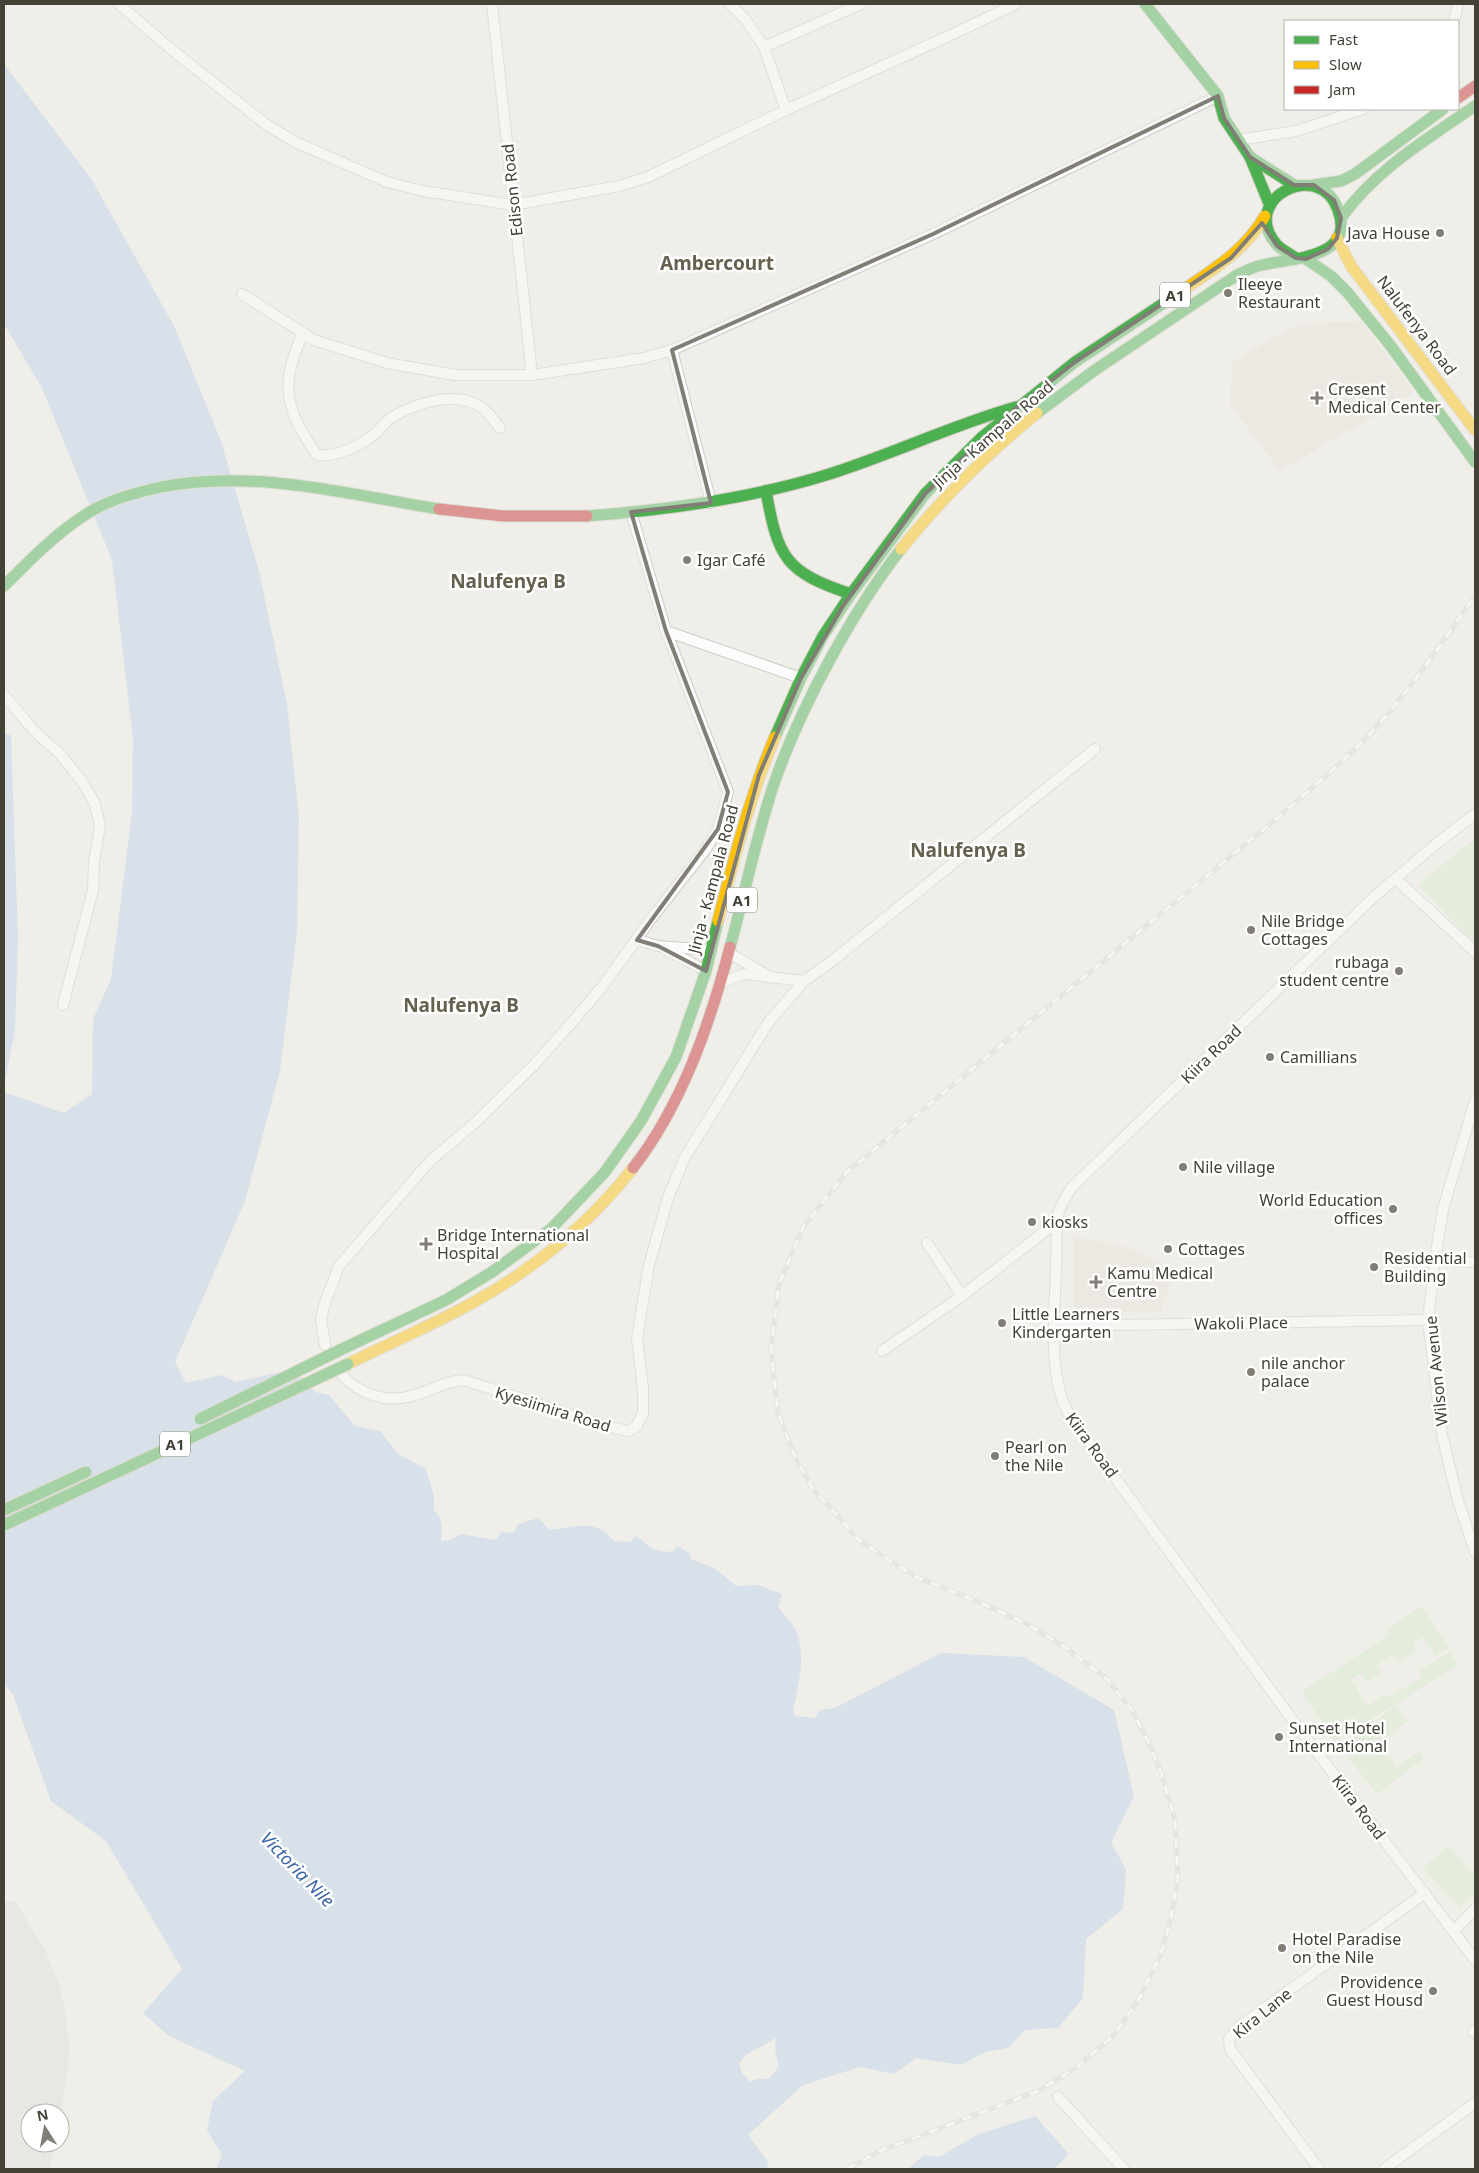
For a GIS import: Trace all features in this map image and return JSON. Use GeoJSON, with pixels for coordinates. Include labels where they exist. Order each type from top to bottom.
{"type":"FeatureCollection","features":[{"type":"Feature","properties":{"kind":"main road"},"geometry":{"type":"LineString","coordinates":[[1145,4],[1218,96],[1224,118],[1250,157],[1267,211],[1266,229],[1276,246],[1301,258]]}},
{"type":"Feature","properties":{"kind":"main road"},"geometry":{"type":"LineString","coordinates":[[1459,97],[1475,86]]}},
{"type":"Feature","properties":{"kind":"main road"},"geometry":{"type":"LineString","coordinates":[[1338,238],[1341,218],[1351,203],[1404,156],[1475,106]]}},
{"type":"Feature","properties":{"kind":"main road"},"geometry":{"type":"LineString","coordinates":[[1250,157],[1294,185],[1314,185],[1341,181],[1355,174],[1442,110]]}},
{"type":"Feature","properties":{"kind":"main road","name":"A1"},"geometry":{"type":"LineString","coordinates":[[1267,211],[1276,197],[1294,185]]}},
{"type":"Feature","properties":{"kind":"main road"},"geometry":{"type":"LineString","coordinates":[[1314,185],[1326,191],[1334,200],[1341,218]]}},
{"type":"Feature","properties":{"kind":"main road","name":"Jinja - Kampala Road"},"geometry":{"type":"LineString","coordinates":[[191,1423],[446,1300],[468,1287],[551,1229],[605,1172],[641,1121],[676,1058],[706,971],[734,859],[759,775],[801,678],[823,636],[850,594],[925,494],[982,437],[1075,362],[1231,258],[1260,225],[1267,211]]}},
{"type":"Feature","properties":{"kind":"main road","name":"A1"},"geometry":{"type":"LineString","coordinates":[[1301,258],[1328,249],[1338,238]]}},
{"type":"Feature","properties":{"kind":"main road","name":"Nalufenya Road"},"geometry":{"type":"LineString","coordinates":[[1338,238],[1351,266],[1475,430]]}},
{"type":"Feature","properties":{"kind":"main road","name":"Jinja - Kampala Road"},"geometry":{"type":"LineString","coordinates":[[4,1525],[473,1304],[501,1287],[562,1242],[588,1220],[640,1159],[657,1131],[691,1065],[721,983],[774,782],[795,732],[839,645],[866,600],[908,542],[937,506],[970,472],[1025,423],[1086,376],[1252,268],[1301,258]]}},
{"type":"Feature","properties":{"kind":"main road","name":"Nalufenya Road"},"geometry":{"type":"LineString","coordinates":[[1301,258],[1331,276],[1347,292],[1390,345],[1475,462]]}},
{"type":"Feature","properties":{"kind":"main road"},"geometry":{"type":"LineString","coordinates":[[4,586],[37,553],[67,528],[94,510],[125,496],[182,482],[215,479],[292,483],[460,512],[559,518],[631,512],[711,503],[766,491],[849,467],[973,419],[1017,407]]}},
{"type":"Feature","properties":{"kind":"main road"},"geometry":{"type":"LineString","coordinates":[[766,491],[776,542],[783,556],[800,573],[823,585],[850,594]]}},
{"type":"Feature","properties":{"kind":"main road"},"geometry":{"type":"LineString","coordinates":[[4,1510],[93,1469]]}},
{"type":"Feature","properties":{"kind":"street"},"geometry":{"type":"LineString","coordinates":[[119,4],[172,50],[253,114],[296,142],[387,182],[423,191],[513,205],[620,186],[648,177],[1013,4]]}},
{"type":"Feature","properties":{"kind":"street","name":"Edison Road"},"geometry":{"type":"LineString","coordinates":[[492,4],[532,375]]}},
{"type":"Feature","properties":{"kind":"street"},"geometry":{"type":"LineString","coordinates":[[730,4],[746,20],[764,47],[786,110]]}},
{"type":"Feature","properties":{"kind":"street"},"geometry":{"type":"LineString","coordinates":[[764,47],[861,4]]}},
{"type":"Feature","properties":{"kind":"street"},"geometry":{"type":"LineString","coordinates":[[1454,20],[1458,4]]}},
{"type":"Feature","properties":{"kind":"street"},"geometry":{"type":"LineString","coordinates":[[242,294],[314,340],[386,363],[455,375],[532,375],[644,358],[672,350],[933,234],[1218,96]]}},
{"type":"Feature","properties":{"kind":"street"},"geometry":{"type":"LineString","coordinates":[[1238,140],[1296,131],[1360,110]]}},
{"type":"Feature","properties":{"kind":"street"},"geometry":{"type":"LineString","coordinates":[[303,333],[288,376],[288,397],[294,417],[317,455],[325,456],[347,450],[375,434],[392,417],[416,406],[439,399],[464,399],[484,410],[500,428]]}},
{"type":"Feature","properties":{"kind":"street"},"geometry":{"type":"LineString","coordinates":[[672,350],[711,503]]}},
{"type":"Feature","properties":{"kind":"street"},"geometry":{"type":"LineString","coordinates":[[325,1345],[322,1320],[324,1303],[339,1266],[430,1161],[475,1123],[534,1065],[602,987],[706,849],[718,830],[728,792],[666,631],[631,512]]}},
{"type":"Feature","properties":{"kind":"street"},"geometry":{"type":"LineString","coordinates":[[666,631],[801,678]]}},
{"type":"Feature","properties":{"kind":"street"},"geometry":{"type":"LineString","coordinates":[[4,695],[36,733],[59,752],[82,781],[94,804],[100,826],[94,862],[93,890],[63,1005]]}},
{"type":"Feature","properties":{"kind":"street"},"geometry":{"type":"LineString","coordinates":[[721,983],[744,974],[804,981],[1095,749]]}},
{"type":"Feature","properties":{"kind":"street","name":"Kiira Road"},"geometry":{"type":"LineString","coordinates":[[1475,814],[1436,844],[1368,903],[1072,1187],[1063,1201],[1058,1222],[1055,1326],[1058,1387],[1061,1400],[1069,1415],[1297,1726],[1475,1960]]}},
{"type":"Feature","properties":{"kind":"street"},"geometry":{"type":"LineString","coordinates":[[1396,879],[1475,952]]}},
{"type":"Feature","properties":{"kind":"street"},"geometry":{"type":"LineString","coordinates":[[637,940],[658,946],[710,950]]}},
{"type":"Feature","properties":{"kind":"street"},"geometry":{"type":"LineString","coordinates":[[658,946],[706,971]]}},
{"type":"Feature","properties":{"kind":"street"},"geometry":{"type":"LineString","coordinates":[[729,953],[773,978]]}},
{"type":"Feature","properties":{"kind":"street","name":"Kyesiimira Road"},"geometry":{"type":"LineString","coordinates":[[340,1374],[350,1384],[379,1398],[397,1399],[417,1395],[449,1382],[464,1380],[577,1418],[628,1431],[636,1427],[643,1413],[643,1388],[637,1338],[649,1265],[668,1198],[684,1159],[768,1023],[804,981]]}},
{"type":"Feature","properties":{"kind":"street","name":"Wilson Avenue"},"geometry":{"type":"LineString","coordinates":[[1474,1107],[1443,1209],[1428,1320],[1442,1435],[1458,1500],[1475,1552]]}},
{"type":"Feature","properties":{"kind":"street"},"geometry":{"type":"LineString","coordinates":[[882,1351],[962,1296],[1058,1222]]}},
{"type":"Feature","properties":{"kind":"street"},"geometry":{"type":"LineString","coordinates":[[927,1243],[962,1296]]}},
{"type":"Feature","properties":{"kind":"street"},"geometry":{"type":"LineString","coordinates":[[1435,1260],[1475,1262]]}},
{"type":"Feature","properties":{"kind":"street","name":"Wakoli Place"},"geometry":{"type":"LineString","coordinates":[[1055,1326],[1428,1320]]}},
{"type":"Feature","properties":{"kind":"street","name":"Kira Lane"},"geometry":{"type":"LineString","coordinates":[[1320,2169],[1230,2049],[1229,2039],[1241,2025],[1425,1893]]}},
{"type":"Feature","properties":{"kind":"street"},"geometry":{"type":"LineString","coordinates":[[1454,1931],[1475,1909]]}},
{"type":"Feature","properties":{"kind":"street"},"geometry":{"type":"LineString","coordinates":[[1058,2098],[1124,2169]]}},
{"type":"Feature","properties":{"kind":"street"},"geometry":{"type":"LineString","coordinates":[[1384,2169],[1475,2104]]}},
{"type":"Feature","properties":{"kind":"highlighted area"},"geometry":{"type":"Polygon","coordinates":[[[1218,96],[1224,118],[1250,157],[1294,185],[1314,185],[1334,200],[1341,218],[1337,238],[1328,249],[1306,259],[1296,258],[1277,246],[1262,223],[1231,258],[1075,362],[1014,410],[925,494],[843,606],[801,678],[759,775],[706,971],[658,946],[637,940],[718,829],[728,792],[666,631],[631,512],[711,503],[672,350],[933,234],[1218,96]]]}},
{"type":"Feature","properties":{"kind":"shaded area","name":"Cresent Medical Center"},"geometry":{"type":"Polygon","coordinates":[[[1361,321],[1414,392],[1280,471],[1230,404],[1233,361],[1298,324],[1361,321]]]}},
{"type":"Feature","properties":{"kind":"shaded area"},"geometry":{"type":"Polygon","coordinates":[[[1073,1237],[1121,1245],[1175,1271],[1161,1311],[1091,1312],[1080,1311],[1074,1306],[1073,1237]]]}},
{"type":"Feature","properties":{"kind":"shaded area"},"geometry":{"type":"Polygon","coordinates":[[[15,1901],[45,1950],[60,1987],[66,2017],[69,2045],[68,2069],[63,2103],[20,2103],[20,2153],[53,2153],[50,2169],[4,2169],[4,1902],[15,1901]]]}},
{"type":"Feature","properties":{"kind":"green space"},"geometry":{"type":"Polygon","coordinates":[[[1475,838],[1475,943],[1418,885],[1475,838]]]}},
{"type":"Feature","properties":{"kind":"green space"},"geometry":{"type":"Polygon","coordinates":[[[1422,1606],[1449,1648],[1435,1656],[1423,1637],[1412,1644],[1416,1651],[1398,1662],[1393,1655],[1377,1665],[1382,1673],[1367,1682],[1361,1673],[1351,1680],[1367,1706],[1386,1694],[1389,1698],[1422,1677],[1419,1671],[1450,1652],[1458,1665],[1334,1742],[1302,1691],[1390,1635],[1387,1629],[1422,1606]]]}},
{"type":"Feature","properties":{"kind":"green space"},"geometry":{"type":"Polygon","coordinates":[[[1396,1705],[1408,1721],[1378,1745],[1397,1768],[1419,1751],[1424,1758],[1377,1794],[1341,1748],[1396,1705]]]}},
{"type":"Feature","properties":{"kind":"green space"},"geometry":{"type":"Polygon","coordinates":[[[1447,1846],[1475,1875],[1475,1893],[1460,1907],[1423,1869],[1447,1846]]]}},
{"type":"Feature","properties":{"kind":"water","name":"Victoria Nile"},"geometry":{"type":"Polygon","coordinates":[[[4,64],[92,180],[174,326],[221,441],[259,571],[287,704],[299,818],[297,931],[280,1071],[245,1201],[175,1362],[186,1383],[222,1375],[236,1382],[287,1371],[301,1378],[315,1392],[329,1395],[355,1426],[380,1431],[398,1454],[426,1469],[434,1496],[434,1510],[442,1524],[441,1541],[450,1540],[461,1534],[495,1540],[502,1532],[514,1533],[518,1524],[538,1518],[550,1530],[576,1526],[593,1527],[600,1529],[614,1541],[631,1542],[635,1536],[651,1548],[668,1552],[674,1551],[677,1546],[689,1553],[691,1559],[716,1569],[736,1586],[758,1585],[782,1594],[778,1607],[796,1630],[800,1643],[801,1663],[793,1711],[796,1716],[815,1718],[820,1710],[835,1708],[941,1653],[1024,1657],[1114,1710],[1134,1796],[1111,1843],[1126,1869],[1123,1909],[1086,1939],[1083,1998],[1058,2028],[1025,2030],[1008,2048],[985,2052],[961,2065],[916,2058],[894,2074],[860,2067],[803,2085],[748,2135],[768,2162],[767,2169],[216,2169],[222,2155],[207,2130],[213,2101],[245,2071],[169,2036],[143,2013],[182,1969],[106,1841],[51,1801],[13,1695],[4,1683],[4,1092],[64,1113],[92,1094],[93,1019],[111,979],[132,812],[133,739],[112,560],[42,388],[4,324],[4,64]],[[776,2038],[746,2055],[739,2063],[742,2073],[750,2082],[757,2079],[768,2079],[779,2067],[775,2048],[776,2038]]]}},
{"type":"Feature","properties":{"kind":"water"},"geometry":{"type":"Polygon","coordinates":[[[4,732],[11,736],[18,938],[15,1030],[4,1086],[4,732]]]}},
{"type":"Feature","properties":{"kind":"water"},"geometry":{"type":"Polygon","coordinates":[[[1035,2116],[1069,2154],[1054,2169],[908,2169],[924,2155],[939,2157],[977,2135],[1035,2116]]]}},
{"type":"Feature","properties":{"kind":"railway"},"geometry":{"type":"LineString","coordinates":[[847,2169],[880,2151],[1038,2091],[1077,2067],[1113,2036],[1138,2001],[1161,1954],[1171,1918],[1178,1878],[1175,1820],[1162,1775],[1149,1743],[1132,1710],[1107,1679],[1065,1647],[1027,1624],[914,1576],[860,1541],[813,1489],[795,1457],[778,1413],[771,1349],[779,1284],[803,1227],[847,1172],[1281,815],[1345,758],[1366,738],[1396,704],[1475,596]]}},
{"type":"Feature","properties":{"kind":"traffic: fast"},"geometry":{"type":"LineString","coordinates":[[1145,4],[1218,96],[1224,118],[1250,157],[1270,206]]}},
{"type":"Feature","properties":{"kind":"traffic: fast"},"geometry":{"type":"LineString","coordinates":[[1341,218],[1386,170],[1420,143],[1475,106]]}},
{"type":"Feature","properties":{"kind":"traffic: fast"},"geometry":{"type":"LineString","coordinates":[[1314,185],[1341,181],[1355,174],[1442,110]]}},
{"type":"Feature","properties":{"kind":"traffic: fast"},"geometry":{"type":"LineString","coordinates":[[1250,157],[1294,185]]}},
{"type":"Feature","properties":{"kind":"traffic: fast"},"geometry":{"type":"LineString","coordinates":[[1037,413],[1095,370],[1237,275],[1249,269],[1304,257],[1330,247],[1338,238],[1341,226],[1338,210],[1329,194],[1315,187],[1300,186],[1286,190],[1274,200],[1267,213],[1267,228],[1277,245],[1296,258]]}},
{"type":"Feature","properties":{"kind":"traffic: fast"},"geometry":{"type":"LineString","coordinates":[[1306,259],[1331,276],[1347,292],[1390,345],[1475,462]]}},
{"type":"Feature","properties":{"kind":"traffic: fast"},"geometry":{"type":"LineString","coordinates":[[775,737],[801,678],[823,636],[851,594],[925,494],[982,437],[1075,362],[1176,295]]}},
{"type":"Feature","properties":{"kind":"traffic: fast"},"geometry":{"type":"LineString","coordinates":[[587,516],[706,502],[794,484],[847,468],[967,423],[1016,407]]}},
{"type":"Feature","properties":{"kind":"traffic: fast"},"geometry":{"type":"LineString","coordinates":[[4,586],[57,535],[93,510],[135,493],[161,487],[196,482],[266,482],[335,491],[439,509]]}},
{"type":"Feature","properties":{"kind":"traffic: fast"},"geometry":{"type":"LineString","coordinates":[[766,491],[775,532],[788,559],[798,569],[812,578],[851,594]]}},
{"type":"Feature","properties":{"kind":"traffic: fast"},"geometry":{"type":"LineString","coordinates":[[730,947],[763,817],[788,747],[815,687],[848,628],[883,573],[901,549]]}},
{"type":"Feature","properties":{"kind":"traffic: fast"},"geometry":{"type":"LineString","coordinates":[[340,1350],[446,1300],[492,1272],[551,1229],[605,1172],[641,1121],[676,1057],[706,971],[718,921]]}},
{"type":"Feature","properties":{"kind":"traffic: fast"},"geometry":{"type":"LineString","coordinates":[[200,1419],[340,1350]]}},
{"type":"Feature","properties":{"kind":"traffic: fast"},"geometry":{"type":"LineString","coordinates":[[4,1525],[348,1364]]}},
{"type":"Feature","properties":{"kind":"traffic: fast"},"geometry":{"type":"LineString","coordinates":[[4,1510],[86,1472]]}},
{"type":"Feature","properties":{"kind":"traffic: slow"},"geometry":{"type":"LineString","coordinates":[[1176,295],[1237,251],[1257,229],[1265,216]]}},
{"type":"Feature","properties":{"kind":"traffic: slow"},"geometry":{"type":"LineString","coordinates":[[1337,238],[1351,266],[1475,430]]}},
{"type":"Feature","properties":{"kind":"traffic: slow"},"geometry":{"type":"LineString","coordinates":[[901,549],[932,512],[965,478],[1037,413]]}},
{"type":"Feature","properties":{"kind":"traffic: slow"},"geometry":{"type":"LineString","coordinates":[[718,921],[750,805],[775,737]]}},
{"type":"Feature","properties":{"kind":"traffic: slow"},"geometry":{"type":"LineString","coordinates":[[348,1364],[459,1310],[497,1289],[519,1274],[580,1226],[633,1168]]}},
{"type":"Feature","properties":{"kind":"traffic: jam"},"geometry":{"type":"LineString","coordinates":[[1459,97],[1475,86]]}},
{"type":"Feature","properties":{"kind":"traffic: jam"},"geometry":{"type":"LineString","coordinates":[[439,509],[503,516],[587,516]]}},
{"type":"Feature","properties":{"kind":"traffic: jam"},"geometry":{"type":"LineString","coordinates":[[633,1168],[666,1118],[680,1091],[703,1034],[730,947]]}},
{"type":"Feature","properties":{"kind":"place","name":"Java House"},"geometry":{"type":"Point","coordinates":[1440,233]}},
{"type":"Feature","properties":{"kind":"place","name":"Ileeye Restaurant"},"geometry":{"type":"Point","coordinates":[1228,293]}},
{"type":"Feature","properties":{"kind":"place","name":"Cresent Medical Center"},"geometry":{"type":"Point","coordinates":[1317,398]}},
{"type":"Feature","properties":{"kind":"place","name":"Igar Café"},"geometry":{"type":"Point","coordinates":[687,560]}},
{"type":"Feature","properties":{"kind":"place","name":"Nile Bridge Cottages"},"geometry":{"type":"Point","coordinates":[1251,930]}},
{"type":"Feature","properties":{"kind":"place","name":"rubaga student centre"},"geometry":{"type":"Point","coordinates":[1399,971]}},
{"type":"Feature","properties":{"kind":"place","name":"Camillians"},"geometry":{"type":"Point","coordinates":[1270,1057]}},
{"type":"Feature","properties":{"kind":"place","name":"Nile village"},"geometry":{"type":"Point","coordinates":[1183,1167]}},
{"type":"Feature","properties":{"kind":"place","name":"World Education offices"},"geometry":{"type":"Point","coordinates":[1393,1209]}},
{"type":"Feature","properties":{"kind":"place","name":"kiosks"},"geometry":{"type":"Point","coordinates":[1032,1222]}},
{"type":"Feature","properties":{"kind":"place","name":"Bridge International Hospital"},"geometry":{"type":"Point","coordinates":[426,1244]}},
{"type":"Feature","properties":{"kind":"place","name":"Cottages"},"geometry":{"type":"Point","coordinates":[1168,1249]}},
{"type":"Feature","properties":{"kind":"place","name":"Residential Building"},"geometry":{"type":"Point","coordinates":[1374,1267]}},
{"type":"Feature","properties":{"kind":"place","name":"Kamu Medical Centre"},"geometry":{"type":"Point","coordinates":[1096,1282]}},
{"type":"Feature","properties":{"kind":"place","name":"Little Learners Kindergarten"},"geometry":{"type":"Point","coordinates":[1002,1323]}},
{"type":"Feature","properties":{"kind":"place","name":"nile anchor palace"},"geometry":{"type":"Point","coordinates":[1251,1372]}},
{"type":"Feature","properties":{"kind":"place","name":"Pearl on the Nile"},"geometry":{"type":"Point","coordinates":[995,1456]}},
{"type":"Feature","properties":{"kind":"place","name":"Sunset Hotel International"},"geometry":{"type":"Point","coordinates":[1279,1737]}},
{"type":"Feature","properties":{"kind":"place","name":"Hotel Paradise on the Nile"},"geometry":{"type":"Point","coordinates":[1282,1948]}},
{"type":"Feature","properties":{"kind":"place","name":"Providence Guest Housd"},"geometry":{"type":"Point","coordinates":[1433,1991]}},
{"type":"Feature","properties":{"kind":"district","name":"Ambercourt"},"geometry":{"type":"Point","coordinates":[717,263]}},
{"type":"Feature","properties":{"kind":"district","name":"Nalufenya B"},"geometry":{"type":"Point","coordinates":[508,581]}},
{"type":"Feature","properties":{"kind":"district","name":"Nalufenya B"},"geometry":{"type":"Point","coordinates":[968,850]}},
{"type":"Feature","properties":{"kind":"district","name":"Nalufenya B"},"geometry":{"type":"Point","coordinates":[461,1005]}}]}
